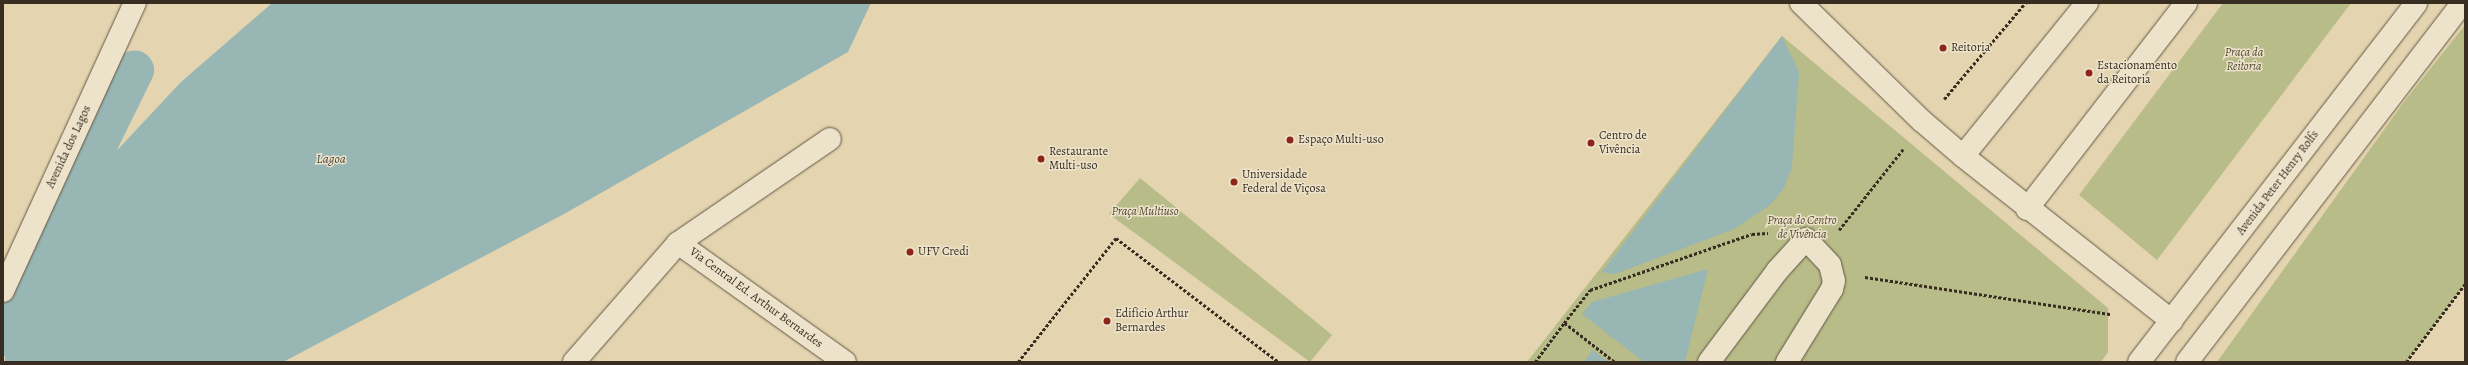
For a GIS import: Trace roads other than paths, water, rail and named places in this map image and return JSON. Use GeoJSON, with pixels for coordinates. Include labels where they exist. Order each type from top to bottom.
{"type":"FeatureCollection","features":[{"type":"Feature","properties":{"kind":"main road","name":"Avenida dos Lagos"},"geometry":{"type":"LineString","coordinates":[[3,291],[135,3]]}},
{"type":"Feature","properties":{"kind":"main road"},"geometry":{"type":"LineString","coordinates":[[1801,3],[1924,122],[1963,156],[2027,209],[2172,321]]}},
{"type":"Feature","properties":{"kind":"main road"},"geometry":{"type":"LineString","coordinates":[[1963,156],[2087,3]]}},
{"type":"Feature","properties":{"kind":"main road"},"geometry":{"type":"LineString","coordinates":[[2027,209],[2186,3]]}},
{"type":"Feature","properties":{"kind":"main road","name":"Avenida Peter Henry Rolfs"},"geometry":{"type":"LineString","coordinates":[[2139,362],[2416,3]]}},
{"type":"Feature","properties":{"kind":"main road"},"geometry":{"type":"LineString","coordinates":[[2186,362],[2462,3]]}},
{"type":"Feature","properties":{"kind":"main road"},"geometry":{"type":"LineString","coordinates":[[678,243],[830,139]]}},
{"type":"Feature","properties":{"kind":"main road","name":"Via Central Ed. Arthur Bernardes"},"geometry":{"type":"LineString","coordinates":[[574,362],[678,243],[845,362]]}},
{"type":"Feature","properties":{"kind":"main road"},"geometry":{"type":"LineString","coordinates":[[1709,362],[1777,271],[1813,247],[1833,272],[1832,289],[1787,362]]}},
{"type":"Feature","properties":{"kind":"water","name":"Lagoa"},"geometry":{"type":"Polygon","coordinates":[[[272,3],[871,3],[848,52],[564,214],[283,362],[5,362],[5,355],[108,160],[181,82],[272,3]]]}},
{"type":"Feature","properties":{"kind":"water"},"geometry":{"type":"Polygon","coordinates":[[[1782,36],[1799,72],[1792,167],[1784,188],[1770,205],[1734,229],[1615,274],[1602,272],[1782,36]]]}},
{"type":"Feature","properties":{"kind":"water"},"geometry":{"type":"Polygon","coordinates":[[[1708,269],[1685,362],[1644,362],[1582,314],[1592,302],[1708,269]]]}},
{"type":"Feature","properties":{"kind":"water"},"geometry":{"type":"Polygon","coordinates":[[[1593,350],[1608,362],[1584,362],[1593,350]]]}},
{"type":"Feature","properties":{"kind":"waterway"},"geometry":{"type":"LineString","coordinates":[[3,336],[134,70]]}},
{"type":"Feature","properties":{"kind":"place","name":"Reitoria"},"geometry":{"type":"Point","coordinates":[1943,48]}},
{"type":"Feature","properties":{"kind":"place","name":"Estacionamento da Reitoria"},"geometry":{"type":"Point","coordinates":[2089,73]}},
{"type":"Feature","properties":{"kind":"place","name":"Espaço Multi-uso"},"geometry":{"type":"Point","coordinates":[1290,140]}},
{"type":"Feature","properties":{"kind":"place","name":"Centro de Vivência"},"geometry":{"type":"Point","coordinates":[1591,143]}},
{"type":"Feature","properties":{"kind":"place","name":"Restaurante Multi-uso"},"geometry":{"type":"Point","coordinates":[1041,159]}},
{"type":"Feature","properties":{"kind":"place","name":"Universidade Federal de Viçosa"},"geometry":{"type":"Point","coordinates":[1234,182]}},
{"type":"Feature","properties":{"kind":"place","name":"UFV Credi"},"geometry":{"type":"Point","coordinates":[910,252]}},
{"type":"Feature","properties":{"kind":"place","name":"Edifício Arthur Bernardes"},"geometry":{"type":"Point","coordinates":[1107,321]}},
{"type":"Feature","properties":{"kind":"park label","name":"Praça da Reitoria"},"geometry":{"type":"Point","coordinates":[2244,60]}},
{"type":"Feature","properties":{"kind":"park label","name":"Praça Multiuso"},"geometry":{"type":"Point","coordinates":[1145,212]}},
{"type":"Feature","properties":{"kind":"park label","name":"Praça do Centro de Vivência"},"geometry":{"type":"Point","coordinates":[1802,228]}}]}
